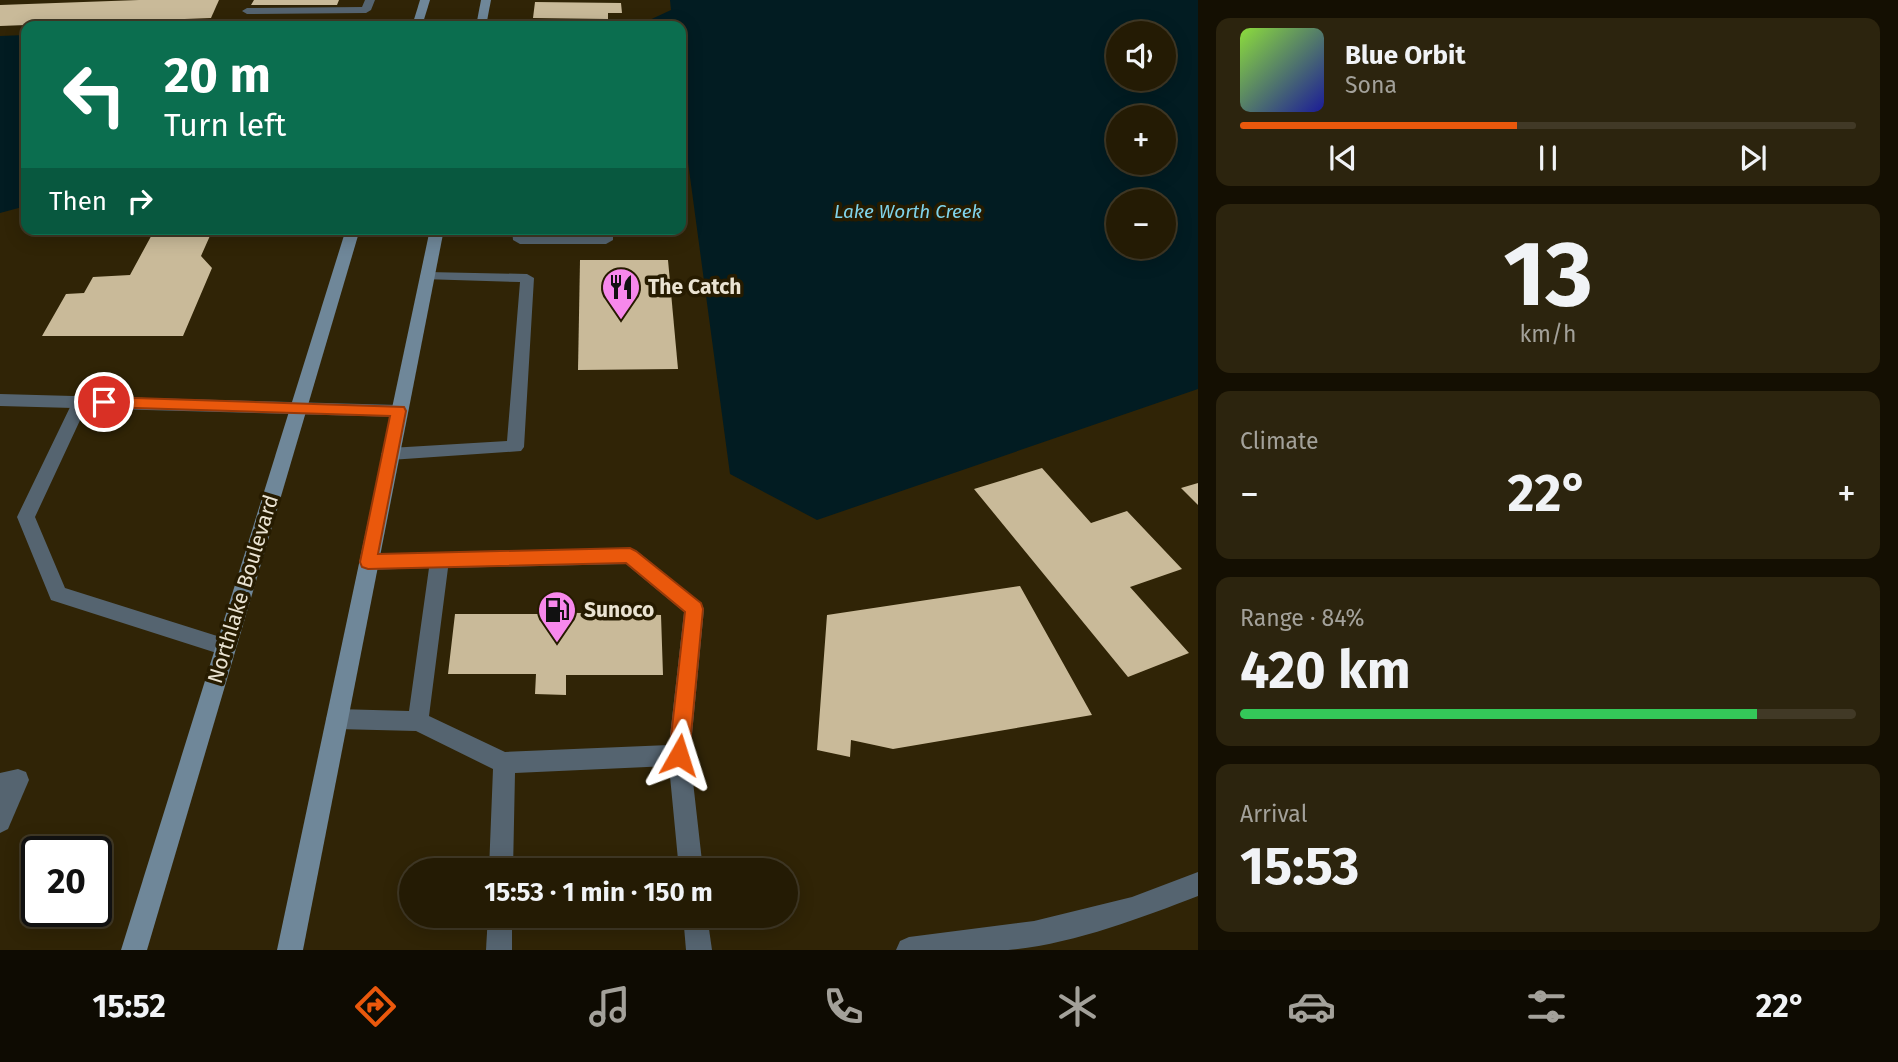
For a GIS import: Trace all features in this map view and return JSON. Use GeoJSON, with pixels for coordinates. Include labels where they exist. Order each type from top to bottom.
{"type":"FeatureCollection","features":[{"type":"Feature","properties":{"kind":"main road"},"geometry":{"type":"LineString","coordinates":[[419,21],[425,0]]}},
{"type":"Feature","properties":{"kind":"main road"},"geometry":{"type":"LineString","coordinates":[[482,21],[486,0]]}},
{"type":"Feature","properties":{"kind":"main road","name":"Northlake Boulevard"},"geometry":{"type":"LineString","coordinates":[[134,950],[351,235]]}},
{"type":"Feature","properties":{"kind":"main road"},"geometry":{"type":"LineString","coordinates":[[290,950],[436,235]]}},
{"type":"Feature","properties":{"kind":"street"},"geometry":{"type":"LineString","coordinates":[[247,11],[366,10],[370,0]]}},
{"type":"Feature","properties":{"kind":"street"},"geometry":{"type":"LineString","coordinates":[[520,235],[520,240],[606,240],[606,235]]}},
{"type":"Feature","properties":{"kind":"street"},"geometry":{"type":"LineString","coordinates":[[390,454],[515,447],[527,278],[427,276]]}},
{"type":"Feature","properties":{"kind":"street"},"geometry":{"type":"LineString","coordinates":[[0,400],[298,406],[399,411]]}},
{"type":"Feature","properties":{"kind":"street"},"geometry":{"type":"LineString","coordinates":[[81,401],[26,517],[58,594],[226,648]]}},
{"type":"Feature","properties":{"kind":"street"},"geometry":{"type":"LineString","coordinates":[[368,562],[630,555],[694,609],[679,755],[690,858]]}},
{"type":"Feature","properties":{"kind":"street"},"geometry":{"type":"LineString","coordinates":[[418,722],[440,560]]}},
{"type":"Feature","properties":{"kind":"street"},"geometry":{"type":"LineString","coordinates":[[337,719],[418,722],[504,763],[679,755]]}},
{"type":"Feature","properties":{"kind":"street"},"geometry":{"type":"LineString","coordinates":[[501,858],[504,763]]}},
{"type":"Feature","properties":{"kind":"street"},"geometry":{"type":"LineString","coordinates":[[0,784],[18,780],[0,821]]}},
{"type":"Feature","properties":{"kind":"street"},"geometry":{"type":"LineString","coordinates":[[909,950],[1034,934],[1132,909],[1198,884]]}},
{"type":"Feature","properties":{"kind":"street"},"geometry":{"type":"LineString","coordinates":[[499,950],[500,928]]}},
{"type":"Feature","properties":{"kind":"street"},"geometry":{"type":"LineString","coordinates":[[696,928],[699,950]]}},
{"type":"Feature","properties":{"kind":"water","name":"Lake Worth Creek"},"geometry":{"type":"Polygon","coordinates":[[[670,0],[1198,0],[1198,389],[817,520],[730,474],[686,147],[686,21],[647,21],[671,10],[670,0]]]}},
{"type":"Feature","properties":{"kind":"water"},"geometry":{"type":"Polygon","coordinates":[[[21,35],[21,207],[0,213],[0,36],[21,35]]]}},
{"type":"Feature","properties":{"kind":"building"},"geometry":{"type":"Polygon","coordinates":[[[219,0],[211,18],[21,21],[21,25],[0,26],[0,5],[219,0]]]}},
{"type":"Feature","properties":{"kind":"building"},"geometry":{"type":"Polygon","coordinates":[[[254,0],[339,0],[337,5],[251,5],[254,0]]]}},
{"type":"Feature","properties":{"kind":"building"},"geometry":{"type":"Polygon","coordinates":[[[535,2],[621,3],[622,13],[608,13],[608,19],[533,18],[535,2]]]}},
{"type":"Feature","properties":{"kind":"building"},"geometry":{"type":"Polygon","coordinates":[[[152,235],[210,235],[201,256],[212,268],[183,336],[42,336],[66,294],[84,293],[93,277],[130,275],[152,235]]]}},
{"type":"Feature","properties":{"kind":"building"},"geometry":{"type":"Polygon","coordinates":[[[580,260],[668,260],[678,369],[578,370],[580,260]]]}},
{"type":"Feature","properties":{"kind":"building"},"geometry":{"type":"Polygon","coordinates":[[[1042,468],[1091,523],[1127,511],[1182,569],[1130,587],[1189,653],[1128,677],[974,489],[1042,468]]]}},
{"type":"Feature","properties":{"kind":"building"},"geometry":{"type":"Polygon","coordinates":[[[1198,483],[1198,505],[1181,488],[1198,483]]]}},
{"type":"Feature","properties":{"kind":"building"},"geometry":{"type":"Polygon","coordinates":[[[1020,586],[1092,715],[893,749],[851,740],[850,757],[817,750],[827,615],[1020,586]]]}},
{"type":"Feature","properties":{"kind":"building","name":"Sunoco"},"geometry":{"type":"Polygon","coordinates":[[[539,612],[661,615],[663,675],[566,675],[566,695],[535,694],[536,674],[448,674],[455,614],[539,612]]]}},
{"type":"Feature","properties":{"kind":"place","name":"The Catch"},"geometry":{"type":"Point","coordinates":[621,321]}},
{"type":"Feature","properties":{"kind":"place","name":"Sunoco"},"geometry":{"type":"Point","coordinates":[557,644]}},
{"type":"Feature","properties":{"kind":"route"},"geometry":{"type":"LineString","coordinates":[[104,402],[399,411],[368,562],[630,555],[694,609],[679,755]]}}]}
